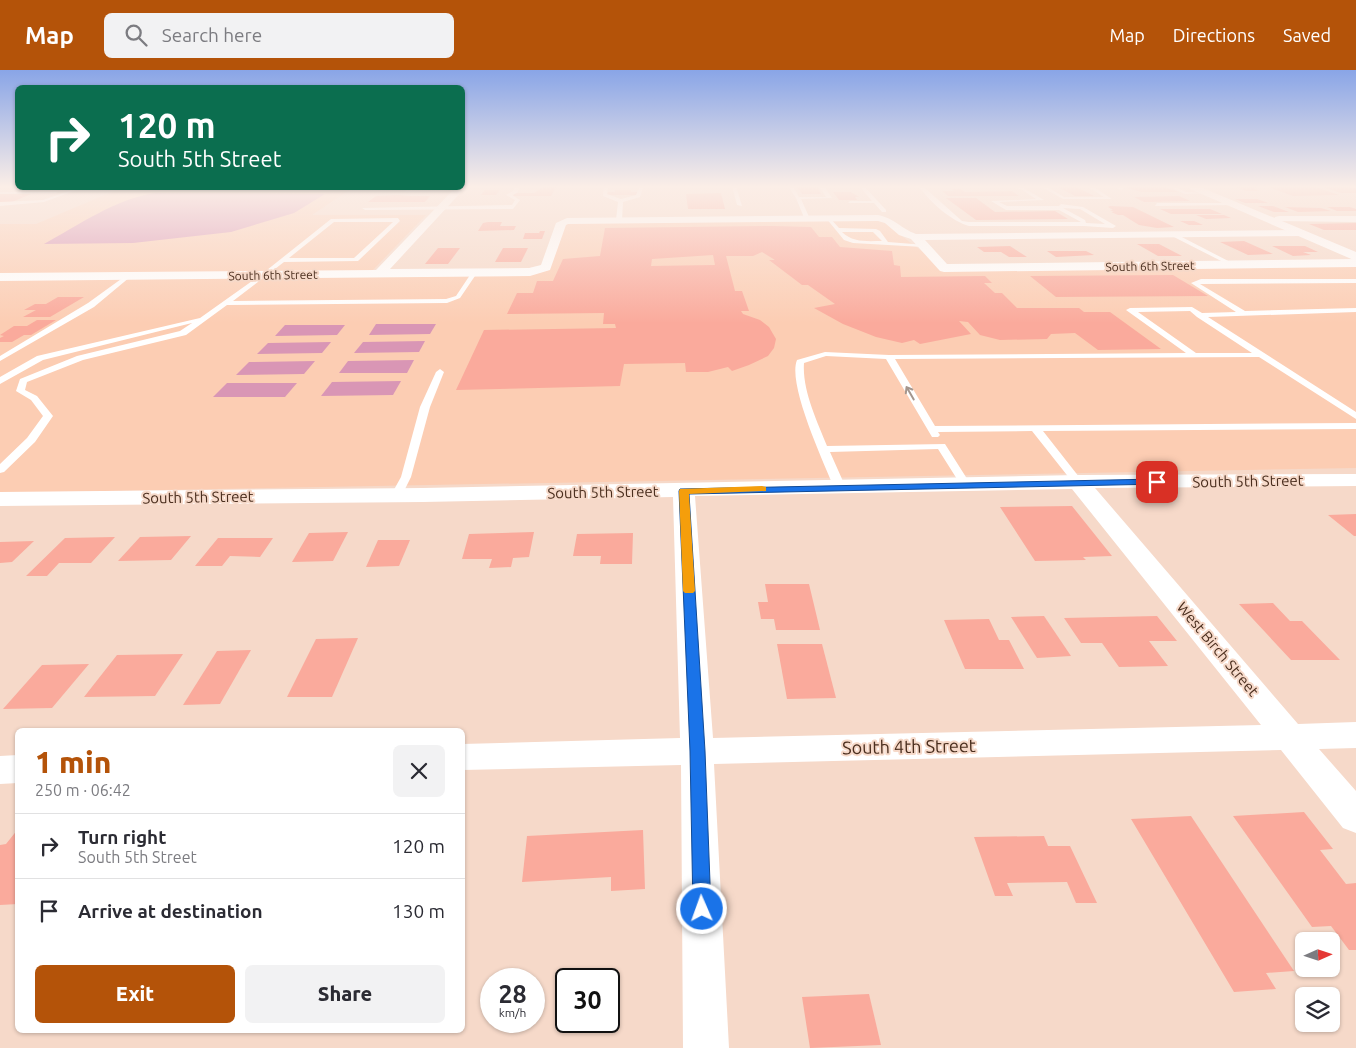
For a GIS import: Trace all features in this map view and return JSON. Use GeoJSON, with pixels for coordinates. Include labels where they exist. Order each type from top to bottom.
{"type":"FeatureCollection","features":[{"type":"Feature","properties":{"kind":"street"},"geometry":{"type":"LineString","coordinates":[[379,274],[419,232]]}},
{"type":"Feature","properties":{"kind":"street","name":"South 6th Street"},"geometry":{"type":"LineString","coordinates":[[0,277],[530,272],[546,267],[558,232]]}},
{"type":"Feature","properties":{"kind":"street"},"geometry":{"type":"LineString","coordinates":[[902,232],[919,241],[1092,235],[1301,233]]}},
{"type":"Feature","properties":{"kind":"street"},"geometry":{"type":"LineString","coordinates":[[1298,232],[1355,257]]}},
{"type":"Feature","properties":{"kind":"street"},"geometry":{"type":"LineString","coordinates":[[1092,235],[1143,266]]}},
{"type":"Feature","properties":{"kind":"street","name":"South 6th Street"},"geometry":{"type":"LineString","coordinates":[[919,241],[944,268],[1233,265],[1355,257]]}},
{"type":"Feature","properties":{"kind":"street","name":"South 5th Street"},"geometry":{"type":"LineString","coordinates":[[0,499],[684,491],[1078,482],[1356,480]]}},
{"type":"Feature","properties":{"kind":"street","name":"West Birch Street"},"geometry":{"type":"LineString","coordinates":[[1078,482],[1291,736],[1356,817]]}},
{"type":"Feature","properties":{"kind":"street"},"geometry":{"type":"LineString","coordinates":[[684,491],[697,751],[706,1048]]}},
{"type":"Feature","properties":{"kind":"street","name":"South 4th Street"},"geometry":{"type":"LineString","coordinates":[[465,757],[1356,735]]}},
{"type":"Feature","properties":{"kind":"street"},"geometry":{"type":"LineString","coordinates":[[0,770],[15,769]]}},
{"type":"Feature","properties":{"kind":"lane"},"geometry":{"type":"LineString","coordinates":[[0,382],[23,381],[80,358],[183,333],[264,275],[318,232]]}},
{"type":"Feature","properties":{"kind":"lane"},"geometry":{"type":"LineString","coordinates":[[283,260],[356,260],[386,232]]}},
{"type":"Feature","properties":{"kind":"lane"},"geometry":{"type":"LineString","coordinates":[[839,232],[846,239],[855,242],[887,244],[919,241]]}},
{"type":"Feature","properties":{"kind":"lane"},"geometry":{"type":"LineString","coordinates":[[877,232],[887,244]]}},
{"type":"Feature","properties":{"kind":"lane"},"geometry":{"type":"LineString","coordinates":[[1172,234],[1233,265]]}},
{"type":"Feature","properties":{"kind":"lane"},"geometry":{"type":"LineString","coordinates":[[225,304],[447,301],[458,296],[474,273]]}},
{"type":"Feature","properties":{"kind":"lane"},"geometry":{"type":"LineString","coordinates":[[0,358],[91,305],[128,276]]}},
{"type":"Feature","properties":{"kind":"lane"},"geometry":{"type":"LineString","coordinates":[[1243,313],[1194,283],[1201,281],[1356,281]]}},
{"type":"Feature","properties":{"kind":"lane"},"geometry":{"type":"LineString","coordinates":[[1194,355],[1130,310],[1192,309],[1356,416]]}},
{"type":"Feature","properties":{"kind":"lane"},"geometry":{"type":"LineString","coordinates":[[1200,315],[1356,310]]}},
{"type":"Feature","properties":{"kind":"lane"},"geometry":{"type":"LineString","coordinates":[[0,382],[40,358],[172,327],[209,315]]}},
{"type":"Feature","properties":{"kind":"lane"},"geometry":{"type":"LineString","coordinates":[[840,488],[800,385],[797,367],[800,362],[825,354],[889,358],[1262,355]]}},
{"type":"Feature","properties":{"kind":"lane"},"geometry":{"type":"LineString","coordinates":[[889,358],[966,485]]}},
{"type":"Feature","properties":{"kind":"lane"},"geometry":{"type":"LineString","coordinates":[[397,495],[406,477],[425,407],[440,372]]}},
{"type":"Feature","properties":{"kind":"lane"},"geometry":{"type":"LineString","coordinates":[[0,470],[31,440],[48,416],[34,398],[20,391],[23,381]]}},
{"type":"Feature","properties":{"kind":"lane"},"geometry":{"type":"LineString","coordinates":[[931,429],[1356,426]]}},
{"type":"Feature","properties":{"kind":"lane"},"geometry":{"type":"LineString","coordinates":[[1034,428],[1078,482]]}},
{"type":"Feature","properties":{"kind":"lane"},"geometry":{"type":"LineString","coordinates":[[824,449],[941,446]]}},
{"type":"Feature","properties":{"kind":"shaded area"},"geometry":{"type":"Polygon","coordinates":[[[0,232],[410,232],[372,271],[530,272],[546,267],[562,232],[896,232],[944,268],[1356,263],[1356,468],[0,493],[0,232]]]}},
{"type":"Feature","properties":{"kind":"shaded area"},"geometry":{"type":"Polygon","coordinates":[[[65,232],[232,232],[133,243],[44,244],[65,232]]]}},
{"type":"Feature","properties":{"kind":"shaded area"},"geometry":{"type":"Polygon","coordinates":[[[376,324],[436,324],[430,334],[369,335],[376,324]]]}},
{"type":"Feature","properties":{"kind":"shaded area"},"geometry":{"type":"Polygon","coordinates":[[[285,325],[345,325],[337,335],[275,336],[285,325]]]}},
{"type":"Feature","properties":{"kind":"shaded area"},"geometry":{"type":"Polygon","coordinates":[[[425,341],[419,352],[354,353],[363,342],[425,341]]]}},
{"type":"Feature","properties":{"kind":"shaded area"},"geometry":{"type":"Polygon","coordinates":[[[331,342],[322,353],[257,354],[268,343],[331,342]]]}},
{"type":"Feature","properties":{"kind":"shaded area"},"geometry":{"type":"Polygon","coordinates":[[[414,360],[407,373],[339,373],[348,361],[414,360]]]}},
{"type":"Feature","properties":{"kind":"shaded area"},"geometry":{"type":"Polygon","coordinates":[[[315,361],[304,374],[236,375],[249,362],[315,361]]]}},
{"type":"Feature","properties":{"kind":"shaded area"},"geometry":{"type":"Polygon","coordinates":[[[401,381],[393,395],[321,396],[332,382],[401,381]]]}},
{"type":"Feature","properties":{"kind":"shaded area"},"geometry":{"type":"Polygon","coordinates":[[[227,383],[297,383],[285,397],[213,397],[227,383]]]}},
{"type":"Feature","properties":{"kind":"building"},"geometry":{"type":"Polygon","coordinates":[[[545,232],[542,239],[523,239],[525,233],[545,232]]]}},
{"type":"Feature","properties":{"kind":"building"},"geometry":{"type":"Polygon","coordinates":[[[604,232],[815,232],[819,237],[832,237],[840,247],[892,251],[894,265],[900,266],[901,277],[985,276],[992,283],[984,283],[995,293],[1002,293],[1017,308],[1079,308],[1084,312],[1110,312],[1161,349],[1098,350],[1075,333],[1051,334],[1047,339],[1000,340],[980,335],[968,322],[959,321],[971,334],[920,344],[914,340],[902,343],[876,337],[843,324],[814,308],[835,304],[808,285],[802,285],[769,260],[775,260],[762,252],[753,256],[726,256],[735,291],[742,291],[749,311],[741,311],[743,314],[760,320],[769,327],[776,339],[774,348],[768,356],[749,365],[732,371],[728,367],[708,372],[686,372],[685,363],[624,364],[620,386],[456,390],[484,330],[616,328],[615,324],[603,324],[604,313],[507,314],[517,293],[533,293],[537,281],[553,281],[563,259],[600,256],[604,232]],[[713,255],[652,259],[651,266],[715,265],[713,255]]]}},
{"type":"Feature","properties":{"kind":"building"},"geometry":{"type":"Polygon","coordinates":[[[1244,241],[1273,254],[1248,255],[1220,242],[1244,241]]]}},
{"type":"Feature","properties":{"kind":"building"},"geometry":{"type":"Polygon","coordinates":[[[1137,244],[1159,244],[1182,256],[1158,256],[1137,244]]]}},
{"type":"Feature","properties":{"kind":"building"},"geometry":{"type":"Polygon","coordinates":[[[1010,246],[1027,257],[1009,257],[1001,252],[984,252],[977,247],[1010,246]]]}},
{"type":"Feature","properties":{"kind":"building"},"geometry":{"type":"Polygon","coordinates":[[[1272,246],[1305,246],[1318,252],[1303,252],[1311,255],[1293,256],[1272,246]]]}},
{"type":"Feature","properties":{"kind":"building"},"geometry":{"type":"Polygon","coordinates":[[[438,248],[460,248],[448,264],[425,264],[438,248]]]}},
{"type":"Feature","properties":{"kind":"building"},"geometry":{"type":"Polygon","coordinates":[[[503,248],[528,248],[521,262],[495,262],[503,248]]]}},
{"type":"Feature","properties":{"kind":"building"},"geometry":{"type":"Polygon","coordinates":[[[1047,251],[1086,251],[1094,255],[1056,257],[1047,251]]]}},
{"type":"Feature","properties":{"kind":"building"},"geometry":{"type":"Polygon","coordinates":[[[1173,275],[1208,296],[1056,297],[1030,276],[1173,275]]]}},
{"type":"Feature","properties":{"kind":"building"},"geometry":{"type":"Polygon","coordinates":[[[58,297],[84,297],[50,317],[23,317],[36,310],[24,310],[35,304],[46,304],[58,297]]]}},
{"type":"Feature","properties":{"kind":"building"},"geometry":{"type":"Polygon","coordinates":[[[37,320],[56,320],[31,335],[24,335],[12,342],[0,342],[0,338],[4,336],[0,335],[14,326],[27,326],[37,320]]]}},
{"type":"Feature","properties":{"kind":"building"},"geometry":{"type":"Polygon","coordinates":[[[1072,506],[1112,556],[1083,557],[1086,560],[1035,561],[1000,507],[1072,506]]]}},
{"type":"Feature","properties":{"kind":"building"},"geometry":{"type":"Polygon","coordinates":[[[1356,514],[1356,536],[1328,515],[1356,514]]]}},
{"type":"Feature","properties":{"kind":"building"},"geometry":{"type":"Polygon","coordinates":[[[348,532],[333,561],[292,562],[309,533],[348,532]]]}},
{"type":"Feature","properties":{"kind":"building"},"geometry":{"type":"Polygon","coordinates":[[[534,532],[529,557],[513,558],[511,567],[489,568],[492,559],[462,559],[469,534],[534,532]]]}},
{"type":"Feature","properties":{"kind":"building"},"geometry":{"type":"Polygon","coordinates":[[[633,533],[632,564],[600,564],[601,556],[573,556],[577,534],[633,533]]]}},
{"type":"Feature","properties":{"kind":"building"},"geometry":{"type":"Polygon","coordinates":[[[191,536],[171,560],[118,561],[140,537],[191,536]]]}},
{"type":"Feature","properties":{"kind":"building"},"geometry":{"type":"Polygon","coordinates":[[[115,537],[91,563],[59,563],[47,576],[26,576],[65,538],[115,537]]]}},
{"type":"Feature","properties":{"kind":"building"},"geometry":{"type":"Polygon","coordinates":[[[218,538],[273,538],[260,557],[230,556],[222,566],[195,566],[218,538]]]}},
{"type":"Feature","properties":{"kind":"building"},"geometry":{"type":"Polygon","coordinates":[[[378,540],[410,540],[399,566],[366,567],[378,540]]]}},
{"type":"Feature","properties":{"kind":"building"},"geometry":{"type":"Polygon","coordinates":[[[34,541],[12,562],[0,563],[0,542],[34,541]]]}},
{"type":"Feature","properties":{"kind":"building"},"geometry":{"type":"Polygon","coordinates":[[[765,584],[809,584],[820,630],[776,630],[774,619],[761,619],[758,602],[768,602],[765,584]]]}},
{"type":"Feature","properties":{"kind":"building"},"geometry":{"type":"Polygon","coordinates":[[[1273,603],[1290,621],[1302,621],[1340,660],[1291,660],[1239,604],[1273,603]]]}},
{"type":"Feature","properties":{"kind":"building"},"geometry":{"type":"Polygon","coordinates":[[[1044,616],[1071,656],[1037,658],[1011,617],[1044,616]]]}},
{"type":"Feature","properties":{"kind":"building"},"geometry":{"type":"Polygon","coordinates":[[[1157,616],[1177,641],[1149,641],[1168,666],[1119,667],[1102,643],[1081,643],[1064,618],[1157,616]]]}},
{"type":"Feature","properties":{"kind":"building"},"geometry":{"type":"Polygon","coordinates":[[[989,619],[999,640],[1009,640],[1024,669],[965,669],[944,620],[989,619]]]}},
{"type":"Feature","properties":{"kind":"building"},"geometry":{"type":"Polygon","coordinates":[[[358,638],[332,697],[287,697],[316,639],[358,638]]]}},
{"type":"Feature","properties":{"kind":"building"},"geometry":{"type":"Polygon","coordinates":[[[777,644],[822,644],[836,698],[787,699],[777,644]]]}},
{"type":"Feature","properties":{"kind":"building"},"geometry":{"type":"Polygon","coordinates":[[[251,650],[220,704],[183,705],[217,651],[251,650]]]}},
{"type":"Feature","properties":{"kind":"building"},"geometry":{"type":"Polygon","coordinates":[[[183,654],[155,696],[84,697],[117,655],[183,654]]]}},
{"type":"Feature","properties":{"kind":"building"},"geometry":{"type":"Polygon","coordinates":[[[89,664],[52,708],[3,709],[42,665],[89,664]]]}},
{"type":"Feature","properties":{"kind":"building"},"geometry":{"type":"Polygon","coordinates":[[[1304,812],[1333,849],[1320,850],[1346,884],[1356,883],[1356,950],[1349,950],[1340,938],[1340,932],[1336,932],[1331,926],[1312,927],[1233,816],[1304,812]]]}},
{"type":"Feature","properties":{"kind":"building"},"geometry":{"type":"Polygon","coordinates":[[[1191,816],[1294,971],[1266,973],[1276,989],[1234,992],[1131,819],[1191,816]]]}},
{"type":"Feature","properties":{"kind":"building"},"geometry":{"type":"Polygon","coordinates":[[[643,830],[645,889],[611,891],[611,877],[522,882],[527,836],[643,830]]]}},
{"type":"Feature","properties":{"kind":"building"},"geometry":{"type":"Polygon","coordinates":[[[15,833],[15,904],[0,905],[0,845],[6,844],[15,833]]]}},
{"type":"Feature","properties":{"kind":"building"},"geometry":{"type":"Polygon","coordinates":[[[1044,836],[1048,846],[1070,846],[1097,903],[1076,903],[1067,882],[1007,883],[1013,896],[995,896],[974,837],[1044,836]]]}},
{"type":"Feature","properties":{"kind":"building"},"geometry":{"type":"Polygon","coordinates":[[[869,994],[881,1045],[810,1048],[802,997],[869,994]]]}},
{"type":"Feature","properties":{"kind":"slow traffic"},"geometry":{"type":"LineString","coordinates":[[689,591],[684,491],[762,489]]}},
{"type":"Feature","properties":{"kind":"route"},"geometry":{"type":"LineString","coordinates":[[702,909],[697,751],[684,491],[1078,482],[1157,482]]}}]}
